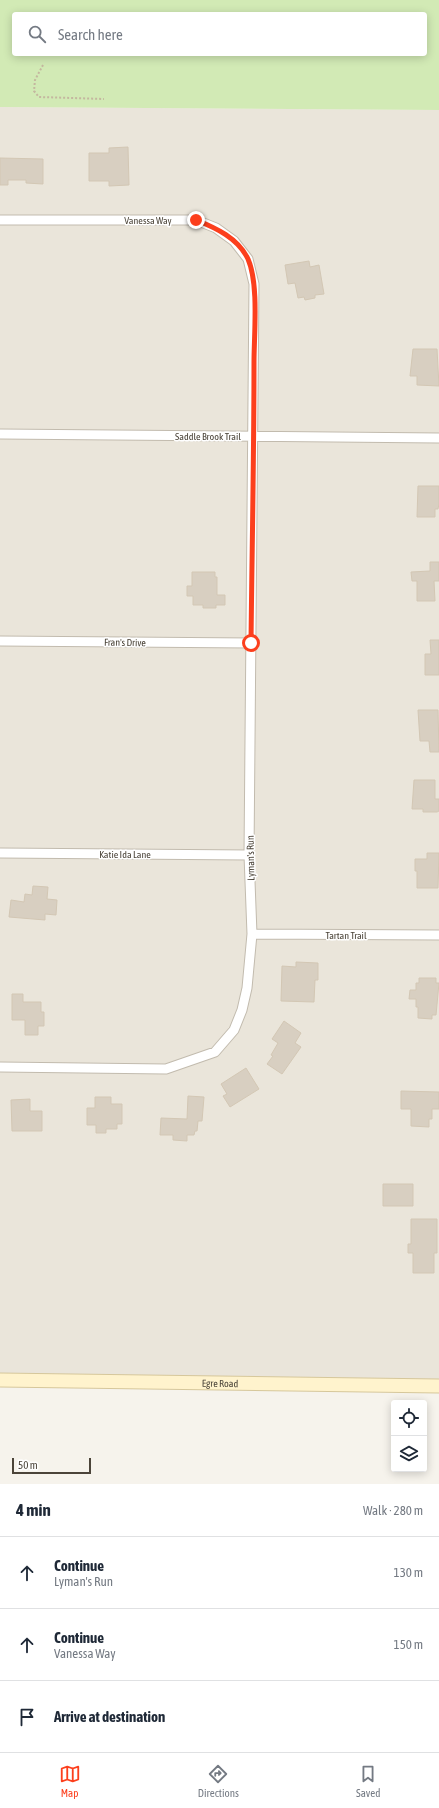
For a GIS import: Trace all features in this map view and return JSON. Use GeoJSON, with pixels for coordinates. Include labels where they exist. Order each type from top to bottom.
{"type":"FeatureCollection","features":[{"type":"Feature","properties":{"kind":"street","name":"Vanessa Way"},"geometry":{"type":"LineString","coordinates":[[0,220],[196,220],[216,228],[234,241],[248,259],[254,284],[254,436]]}},
{"type":"Feature","properties":{"kind":"street","name":"Saddle Brook Trail"},"geometry":{"type":"LineString","coordinates":[[0,434],[439,438]]}},
{"type":"Feature","properties":{"kind":"street","name":"Lyman's Run"},"geometry":{"type":"LineString","coordinates":[[0,1067],[166,1069],[215,1052],[234,1030],[242,1010],[247,988],[252,934],[249,855],[254,436]]}},
{"type":"Feature","properties":{"kind":"street","name":"Fran's Drive"},"geometry":{"type":"LineString","coordinates":[[0,641],[251,643]]}},
{"type":"Feature","properties":{"kind":"street","name":"Katie Ida Lane"},"geometry":{"type":"LineString","coordinates":[[0,853],[249,855]]}},
{"type":"Feature","properties":{"kind":"street","name":"Tartan Trail"},"geometry":{"type":"LineString","coordinates":[[252,934],[439,935]]}},
{"type":"Feature","properties":{"kind":"street","name":"Egre Road"},"geometry":{"type":"LineString","coordinates":[[0,1380],[439,1386]]}},
{"type":"Feature","properties":{"kind":"path"},"geometry":{"type":"LineString","coordinates":[[43,66],[35,80],[34,92],[39,97],[104,99]]}},
{"type":"Feature","properties":{"kind":"shaded area"},"geometry":{"type":"Polygon","coordinates":[[[0,107],[439,110],[439,1386],[0,1380],[0,107]]]}},
{"type":"Feature","properties":{"kind":"green space"},"geometry":{"type":"Polygon","coordinates":[[[0,0],[439,0],[439,110],[0,107],[0,0]]]}},
{"type":"Feature","properties":{"kind":"building"},"geometry":{"type":"Polygon","coordinates":[[[128,147],[129,185],[109,186],[109,181],[89,181],[89,153],[109,153],[109,148],[128,147]]]}},
{"type":"Feature","properties":{"kind":"building"},"geometry":{"type":"Polygon","coordinates":[[[0,158],[43,159],[43,184],[26,183],[26,180],[8,180],[8,185],[0,185],[0,158]]]}},
{"type":"Feature","properties":{"kind":"building"},"geometry":{"type":"Polygon","coordinates":[[[309,261],[310,267],[319,265],[324,294],[315,295],[315,298],[305,300],[304,297],[298,298],[295,283],[288,284],[285,265],[309,261]]]}},
{"type":"Feature","properties":{"kind":"building"},"geometry":{"type":"Polygon","coordinates":[[[413,349],[437,349],[439,386],[417,385],[417,376],[410,376],[413,349]]]}},
{"type":"Feature","properties":{"kind":"building"},"geometry":{"type":"Polygon","coordinates":[[[418,486],[439,486],[439,504],[438,509],[435,509],[435,517],[417,517],[418,486]]]}},
{"type":"Feature","properties":{"kind":"building"},"geometry":{"type":"Polygon","coordinates":[[[430,562],[439,562],[439,581],[434,581],[435,601],[417,601],[417,581],[412,581],[411,572],[430,571],[430,562]]]}},
{"type":"Feature","properties":{"kind":"building"},"geometry":{"type":"Polygon","coordinates":[[[192,572],[215,572],[215,577],[217,577],[217,595],[225,595],[225,605],[216,605],[216,608],[203,608],[203,605],[193,605],[193,596],[187,596],[187,586],[192,586],[192,572]]]}},
{"type":"Feature","properties":{"kind":"building"},"geometry":{"type":"Polygon","coordinates":[[[430,640],[439,640],[439,675],[425,675],[425,654],[431,654],[430,640]]]}},
{"type":"Feature","properties":{"kind":"building"},"geometry":{"type":"Polygon","coordinates":[[[418,710],[438,710],[439,752],[430,752],[429,741],[420,741],[418,710]]]}},
{"type":"Feature","properties":{"kind":"building"},"geometry":{"type":"Polygon","coordinates":[[[414,780],[435,780],[435,799],[439,799],[439,811],[423,812],[423,809],[412,809],[414,780]]]}},
{"type":"Feature","properties":{"kind":"building"},"geometry":{"type":"Polygon","coordinates":[[[427,853],[439,853],[438,888],[417,888],[415,859],[427,859],[427,853]]]}},
{"type":"Feature","properties":{"kind":"building"},"geometry":{"type":"Polygon","coordinates":[[[33,886],[48,887],[47,899],[57,900],[56,915],[45,914],[45,920],[9,917],[11,900],[24,902],[25,894],[32,895],[33,886]]]}},
{"type":"Feature","properties":{"kind":"building"},"geometry":{"type":"Polygon","coordinates":[[[296,962],[318,963],[318,980],[315,980],[314,1002],[281,1001],[282,966],[296,967],[296,962]]]}},
{"type":"Feature","properties":{"kind":"building"},"geometry":{"type":"Polygon","coordinates":[[[419,978],[436,978],[436,983],[439,983],[436,1015],[432,1015],[432,1019],[418,1018],[416,999],[409,999],[410,990],[416,990],[416,983],[419,983],[419,978]]]}},
{"type":"Feature","properties":{"kind":"building"},"geometry":{"type":"Polygon","coordinates":[[[12,994],[23,994],[23,1002],[41,1002],[41,1012],[44,1012],[44,1026],[38,1026],[38,1035],[25,1035],[25,1020],[12,1020],[12,994]]]}},
{"type":"Feature","properties":{"kind":"building"},"geometry":{"type":"Polygon","coordinates":[[[284,1021],[301,1033],[295,1043],[301,1047],[282,1074],[267,1064],[273,1056],[271,1055],[278,1043],[272,1039],[284,1021]]]}},
{"type":"Feature","properties":{"kind":"building"},"geometry":{"type":"Polygon","coordinates":[[[246,1068],[259,1089],[230,1107],[223,1096],[227,1094],[221,1084],[246,1068]]]}},
{"type":"Feature","properties":{"kind":"building"},"geometry":{"type":"Polygon","coordinates":[[[401,1091],[439,1092],[439,1109],[432,1109],[432,1119],[429,1119],[429,1127],[411,1126],[411,1109],[401,1109],[401,1091]]]}},
{"type":"Feature","properties":{"kind":"building"},"geometry":{"type":"Polygon","coordinates":[[[188,1096],[204,1097],[202,1121],[198,1121],[197,1131],[195,1131],[194,1135],[187,1135],[187,1141],[173,1140],[173,1135],[160,1135],[161,1118],[187,1119],[188,1096]]]}},
{"type":"Feature","properties":{"kind":"building"},"geometry":{"type":"Polygon","coordinates":[[[95,1097],[111,1097],[111,1104],[122,1104],[122,1124],[117,1124],[117,1129],[106,1129],[106,1133],[96,1133],[96,1125],[87,1125],[87,1108],[95,1108],[95,1097]]]}},
{"type":"Feature","properties":{"kind":"building"},"geometry":{"type":"Polygon","coordinates":[[[30,1099],[30,1111],[42,1111],[42,1131],[12,1131],[11,1100],[30,1099]]]}},
{"type":"Feature","properties":{"kind":"building"},"geometry":{"type":"Polygon","coordinates":[[[383,1184],[413,1184],[413,1206],[383,1206],[383,1184]]]}},
{"type":"Feature","properties":{"kind":"building"},"geometry":{"type":"Polygon","coordinates":[[[411,1219],[437,1219],[437,1253],[434,1253],[434,1273],[413,1273],[413,1253],[408,1253],[408,1244],[411,1244],[411,1219]]]}},
{"type":"Feature","properties":{"kind":"route"},"geometry":{"type":"LineString","coordinates":[[196,220],[216,228],[234,241],[248,259],[254,284],[254,436],[251,643]]}}]}
